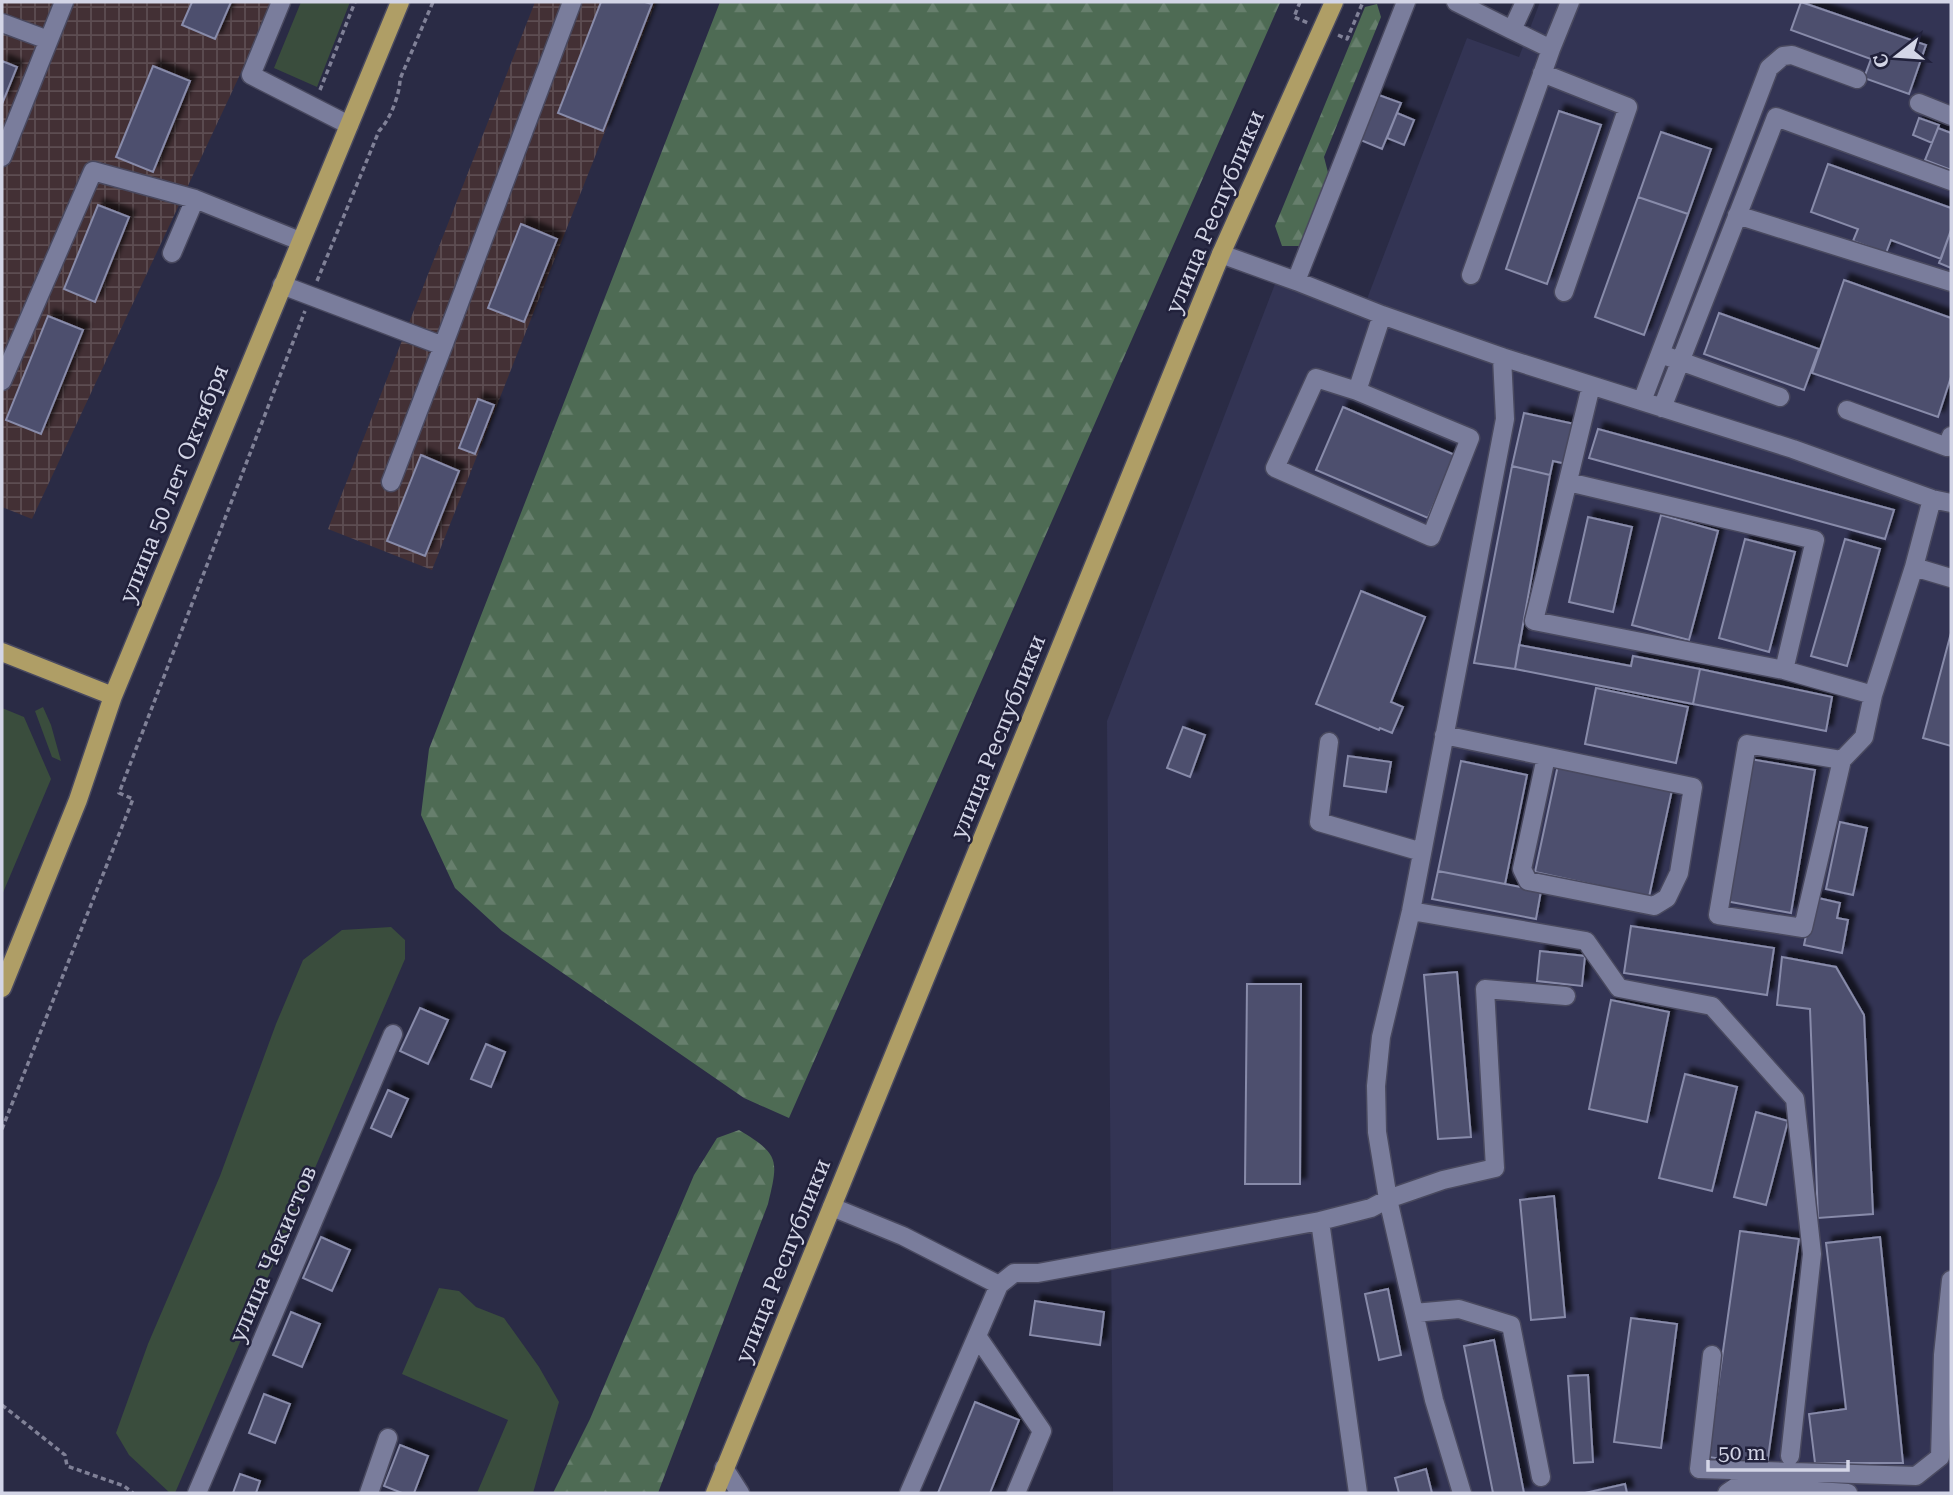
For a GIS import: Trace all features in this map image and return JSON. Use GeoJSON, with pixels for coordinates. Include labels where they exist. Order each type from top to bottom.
{"type":"FeatureCollection","features":[{"type":"Feature","properties":{"kind":"main road","name":"улица 50 лет Октября"},"geometry":{"type":"LineString","coordinates":[[3,979],[78,800],[113,696],[400,2]]}},
{"type":"Feature","properties":{"kind":"main road","name":"улица Республики"},"geometry":{"type":"LineString","coordinates":[[715,1493],[1221,254],[1334,2]]}},
{"type":"Feature","properties":{"kind":"main road"},"geometry":{"type":"LineString","coordinates":[[2,652],[113,696]]}},
{"type":"Feature","properties":{"kind":"street"},"geometry":{"type":"LineString","coordinates":[[2,157],[64,2]]}},
{"type":"Feature","properties":{"kind":"street"},"geometry":{"type":"LineString","coordinates":[[281,2],[251,75],[349,125]]}},
{"type":"Feature","properties":{"kind":"street"},"geometry":{"type":"LineString","coordinates":[[391,482],[572,2]]}},
{"type":"Feature","properties":{"kind":"street"},"geometry":{"type":"LineString","coordinates":[[1296,281],[1406,2]]}},
{"type":"Feature","properties":{"kind":"street"},"geometry":{"type":"LineString","coordinates":[[1456,2],[1551,48]]}},
{"type":"Feature","properties":{"kind":"street"},"geometry":{"type":"LineString","coordinates":[[1512,30],[1525,2]]}},
{"type":"Feature","properties":{"kind":"street"},"geometry":{"type":"LineString","coordinates":[[1471,275],[1551,48],[1570,2]]}},
{"type":"Feature","properties":{"kind":"street"},"geometry":{"type":"LineString","coordinates":[[2,23],[48,40]]}},
{"type":"Feature","properties":{"kind":"street"},"geometry":{"type":"LineString","coordinates":[[1642,401],[1769,68],[1783,57],[1792,55],[1857,79]]}},
{"type":"Feature","properties":{"kind":"street"},"geometry":{"type":"LineString","coordinates":[[1542,73],[1628,107],[1564,292]]}},
{"type":"Feature","properties":{"kind":"street"},"geometry":{"type":"LineString","coordinates":[[1919,103],[1951,116]]}},
{"type":"Feature","properties":{"kind":"street"},"geometry":{"type":"LineString","coordinates":[[1662,408],[1776,117],[1951,181]]}},
{"type":"Feature","properties":{"kind":"street"},"geometry":{"type":"LineString","coordinates":[[2,381],[93,171],[195,199],[300,241]]}},
{"type":"Feature","properties":{"kind":"street"},"geometry":{"type":"LineString","coordinates":[[172,253],[195,199]]}},
{"type":"Feature","properties":{"kind":"street"},"geometry":{"type":"LineString","coordinates":[[1737,215],[1951,282]]}},
{"type":"Feature","properties":{"kind":"street"},"geometry":{"type":"LineString","coordinates":[[1221,254],[1502,357],[1793,449],[1931,499],[1951,503]]}},
{"type":"Feature","properties":{"kind":"street"},"geometry":{"type":"LineString","coordinates":[[282,285],[443,346]]}},
{"type":"Feature","properties":{"kind":"street"},"geometry":{"type":"LineString","coordinates":[[1356,391],[1382,315]]}},
{"type":"Feature","properties":{"kind":"street"},"geometry":{"type":"LineString","coordinates":[[1659,354],[1780,397]]}},
{"type":"Feature","properties":{"kind":"street"},"geometry":{"type":"LineString","coordinates":[[1462,1493],[1434,1400],[1388,1199],[1377,1132],[1376,1086],[1381,1037],[1411,912],[1505,419],[1502,357]]}},
{"type":"Feature","properties":{"kind":"street"},"geometry":{"type":"LineString","coordinates":[[1316,378],[1356,391],[1470,438],[1431,537],[1275,468],[1316,378]]}},
{"type":"Feature","properties":{"kind":"street"},"geometry":{"type":"LineString","coordinates":[[1591,386],[1534,621],[1784,670],[1873,695]]}},
{"type":"Feature","properties":{"kind":"street"},"geometry":{"type":"LineString","coordinates":[[1847,410],[1947,447],[1951,436]]}},
{"type":"Feature","properties":{"kind":"street"},"geometry":{"type":"LineString","coordinates":[[1568,482],[1815,540],[1784,670]]}},
{"type":"Feature","properties":{"kind":"street"},"geometry":{"type":"LineString","coordinates":[[1842,760],[1747,744],[1718,915],[1802,928],[1842,760],[1864,737],[1873,695],[1914,566],[1931,499]]}},
{"type":"Feature","properties":{"kind":"street"},"geometry":{"type":"LineString","coordinates":[[1914,566],[1951,578]]}},
{"type":"Feature","properties":{"kind":"street"},"geometry":{"type":"LineString","coordinates":[[1444,736],[1693,787],[1679,873],[1667,898],[1654,906],[1528,881],[1522,869],[1546,757]]}},
{"type":"Feature","properties":{"kind":"street"},"geometry":{"type":"LineString","coordinates":[[1329,742],[1319,822],[1422,852]]}},
{"type":"Feature","properties":{"kind":"street"},"geometry":{"type":"LineString","coordinates":[[1411,912],[1586,941],[1619,988],[1712,1006],[1795,1099],[1812,1254],[1790,1456]]}},
{"type":"Feature","properties":{"kind":"street"},"geometry":{"type":"LineString","coordinates":[[909,1493],[999,1285],[1014,1273],[1038,1273],[1320,1221],[1371,1208],[1388,1199],[1443,1180],[1495,1168],[1485,989],[1566,996]]}},
{"type":"Feature","properties":{"kind":"street","name":"улица Чекистов"},"geometry":{"type":"LineString","coordinates":[[197,1493],[393,1034]]}},
{"type":"Feature","properties":{"kind":"street"},"geometry":{"type":"LineString","coordinates":[[832,1207],[903,1236],[999,1285]]}},
{"type":"Feature","properties":{"kind":"street"},"geometry":{"type":"LineString","coordinates":[[1320,1221],[1358,1493]]}},
{"type":"Feature","properties":{"kind":"street"},"geometry":{"type":"LineString","coordinates":[[1712,1355],[1699,1469],[1916,1476],[1940,1457],[1943,1355],[1951,1280]]}},
{"type":"Feature","properties":{"kind":"street"},"geometry":{"type":"LineString","coordinates":[[1414,1313],[1460,1309],[1511,1325],[1541,1477]]}},
{"type":"Feature","properties":{"kind":"street"},"geometry":{"type":"LineString","coordinates":[[976,1336],[1042,1431],[1016,1493]]}},
{"type":"Feature","properties":{"kind":"street"},"geometry":{"type":"LineString","coordinates":[[369,1493],[388,1438]]}},
{"type":"Feature","properties":{"kind":"street"},"geometry":{"type":"LineString","coordinates":[[724,1468],[740,1493]]}},
{"type":"Feature","properties":{"kind":"street"},"geometry":{"type":"LineString","coordinates":[[1727,1493],[1737,1486],[1848,1493]]}},
{"type":"Feature","properties":{"kind":"path"},"geometry":{"type":"LineString","coordinates":[[313,107],[355,2]]}},
{"type":"Feature","properties":{"kind":"path"},"geometry":{"type":"LineString","coordinates":[[2,1129],[133,799],[119,793],[311,296],[379,131],[384,126],[400,86],[400,79],[433,2]]}},
{"type":"Feature","properties":{"kind":"path"},"geometry":{"type":"LineString","coordinates":[[2,1405],[65,1454],[67,1466],[124,1486],[133,1493]]}},
{"type":"Feature","properties":{"kind":"shaded area"},"geometry":{"type":"Polygon","coordinates":[[[2,2],[274,2],[32,519],[2,507],[2,2]]]}},
{"type":"Feature","properties":{"kind":"shaded area"},"geometry":{"type":"Polygon","coordinates":[[[535,2],[656,2],[432,570],[328,529],[535,2]]]}},
{"type":"Feature","properties":{"kind":"shaded area"},"geometry":{"type":"Polygon","coordinates":[[[1540,2],[1951,2],[1951,1493],[1113,1493],[1107,721],[1275,284],[1362,312],[1467,38],[1519,57],[1540,2]]]}},
{"type":"Feature","properties":{"kind":"green space"},"geometry":{"type":"Polygon","coordinates":[[[301,2],[350,2],[317,87],[274,68],[301,2]]]}},
{"type":"Feature","properties":{"kind":"green space"},"geometry":{"type":"Polygon","coordinates":[[[720,2],[1280,3],[789,1118],[744,1098],[502,931],[455,888],[421,815],[429,749],[720,2]]]}},
{"type":"Feature","properties":{"kind":"green space"},"geometry":{"type":"Polygon","coordinates":[[[1377,4],[1381,17],[1324,157],[1332,188],[1307,246],[1282,246],[1275,226],[1365,7],[1377,4]]]}},
{"type":"Feature","properties":{"kind":"green space"},"geometry":{"type":"Polygon","coordinates":[[[43,707],[61,761],[52,757],[35,711],[43,707]]]}},
{"type":"Feature","properties":{"kind":"green space"},"geometry":{"type":"Polygon","coordinates":[[[2,708],[24,717],[51,779],[2,895],[2,708]]]}},
{"type":"Feature","properties":{"kind":"green space"},"geometry":{"type":"Polygon","coordinates":[[[391,927],[405,940],[405,959],[175,1493],[170,1493],[129,1455],[116,1433],[148,1344],[220,1176],[276,1024],[303,960],[342,930],[391,927]]]}},
{"type":"Feature","properties":{"kind":"green space"},"geometry":{"type":"Polygon","coordinates":[[[739,1130],[762,1145],[773,1159],[772,1189],[658,1493],[553,1493],[590,1419],[694,1175],[717,1138],[739,1130]]]}},
{"type":"Feature","properties":{"kind":"green space"},"geometry":{"type":"Polygon","coordinates":[[[439,1288],[459,1291],[476,1307],[504,1318],[539,1367],[559,1402],[533,1493],[477,1493],[508,1420],[402,1374],[439,1288]]]}},
{"type":"Feature","properties":{"kind":"building"},"geometry":{"type":"Polygon","coordinates":[[[192,2],[231,2],[215,39],[182,25],[192,2]]]}},
{"type":"Feature","properties":{"kind":"building"},"geometry":{"type":"Polygon","coordinates":[[[601,2],[652,4],[603,131],[558,113],[601,2]]]}},
{"type":"Feature","properties":{"kind":"building"},"geometry":{"type":"Polygon","coordinates":[[[1801,2],[1926,45],[1909,94],[1864,78],[1871,59],[1791,30],[1801,2]]]}},
{"type":"Feature","properties":{"kind":"building"},"geometry":{"type":"Polygon","coordinates":[[[2,61],[17,67],[2,104],[2,61]]]}},
{"type":"Feature","properties":{"kind":"building"},"geometry":{"type":"Polygon","coordinates":[[[153,66],[190,81],[153,172],[116,157],[153,66]]]}},
{"type":"Feature","properties":{"kind":"building"},"geometry":{"type":"Polygon","coordinates":[[[1376,94],[1401,103],[1382,149],[1358,139],[1376,94]]]}},
{"type":"Feature","properties":{"kind":"building"},"geometry":{"type":"Polygon","coordinates":[[[1559,111],[1601,125],[1547,284],[1506,269],[1559,111]]]}},
{"type":"Feature","properties":{"kind":"building"},"geometry":{"type":"Polygon","coordinates":[[[1397,113],[1414,120],[1404,145],[1387,138],[1397,113]]]}},
{"type":"Feature","properties":{"kind":"building"},"geometry":{"type":"Polygon","coordinates":[[[1919,118],[1939,125],[1932,143],[1913,135],[1919,118]]]}},
{"type":"Feature","properties":{"kind":"building"},"geometry":{"type":"Polygon","coordinates":[[[1938,128],[1951,133],[1951,170],[1925,160],[1938,128]]]}},
{"type":"Feature","properties":{"kind":"building"},"geometry":{"type":"Polygon","coordinates":[[[1661,132],[1711,149],[1688,214],[1638,197],[1661,132]]]}},
{"type":"Feature","properties":{"kind":"building"},"geometry":{"type":"Polygon","coordinates":[[[1828,164],[1951,208],[1951,230],[1941,259],[1891,240],[1886,253],[1853,241],[1858,229],[1811,212],[1828,164]]]}},
{"type":"Feature","properties":{"kind":"building"},"geometry":{"type":"Polygon","coordinates":[[[1638,197],[1688,214],[1644,335],[1595,317],[1638,197]]]}},
{"type":"Feature","properties":{"kind":"building"},"geometry":{"type":"Polygon","coordinates":[[[98,205],[129,217],[95,302],[64,289],[98,205]]]}},
{"type":"Feature","properties":{"kind":"building"},"geometry":{"type":"Polygon","coordinates":[[[521,224],[557,239],[524,322],[488,308],[521,224]]]}},
{"type":"Feature","properties":{"kind":"building"},"geometry":{"type":"Polygon","coordinates":[[[1951,230],[1951,268],[1939,263],[1951,230]]]}},
{"type":"Feature","properties":{"kind":"building"},"geometry":{"type":"Polygon","coordinates":[[[1844,280],[1951,318],[1951,377],[1938,417],[1812,373],[1844,280]]]}},
{"type":"Feature","properties":{"kind":"building"},"geometry":{"type":"Polygon","coordinates":[[[1719,313],[1819,349],[1804,390],[1704,354],[1719,313]]]}},
{"type":"Feature","properties":{"kind":"building"},"geometry":{"type":"Polygon","coordinates":[[[48,316],[83,330],[41,434],[6,420],[48,316]]]}},
{"type":"Feature","properties":{"kind":"building"},"geometry":{"type":"Polygon","coordinates":[[[478,399],[494,405],[475,454],[459,448],[478,399]]]}},
{"type":"Feature","properties":{"kind":"building"},"geometry":{"type":"Polygon","coordinates":[[[1343,407],[1455,455],[1428,518],[1316,470],[1343,407]]]}},
{"type":"Feature","properties":{"kind":"building"},"geometry":{"type":"Polygon","coordinates":[[[1524,413],[1579,425],[1571,465],[1553,461],[1550,475],[1512,466],[1524,413]]]}},
{"type":"Feature","properties":{"kind":"building"},"geometry":{"type":"Polygon","coordinates":[[[1598,429],[1894,510],[1885,539],[1589,458],[1598,429]]]}},
{"type":"Feature","properties":{"kind":"building"},"geometry":{"type":"Polygon","coordinates":[[[421,455],[459,471],[425,556],[387,541],[421,455]]]}},
{"type":"Feature","properties":{"kind":"building"},"geometry":{"type":"Polygon","coordinates":[[[1512,466],[1550,475],[1515,669],[1474,663],[1512,466]]]}},
{"type":"Feature","properties":{"kind":"building"},"geometry":{"type":"Polygon","coordinates":[[[1661,515],[1718,531],[1689,640],[1632,625],[1661,515]]]}},
{"type":"Feature","properties":{"kind":"building"},"geometry":{"type":"Polygon","coordinates":[[[1588,517],[1632,527],[1613,612],[1569,602],[1588,517]]]}},
{"type":"Feature","properties":{"kind":"building"},"geometry":{"type":"Polygon","coordinates":[[[1745,539],[1795,552],[1769,652],[1719,638],[1745,539]]]}},
{"type":"Feature","properties":{"kind":"building"},"geometry":{"type":"Polygon","coordinates":[[[1845,539],[1880,549],[1847,666],[1811,656],[1845,539]]]}},
{"type":"Feature","properties":{"kind":"building"},"geometry":{"type":"Polygon","coordinates":[[[1361,591],[1425,617],[1391,702],[1403,707],[1392,733],[1316,704],[1361,591]]]}},
{"type":"Feature","properties":{"kind":"building"},"geometry":{"type":"Polygon","coordinates":[[[1951,633],[1951,746],[1923,738],[1951,633]]]}},
{"type":"Feature","properties":{"kind":"building"},"geometry":{"type":"Polygon","coordinates":[[[1519,645],[1631,666],[1633,656],[1700,669],[1693,704],[1515,669],[1519,645]]]}},
{"type":"Feature","properties":{"kind":"building"},"geometry":{"type":"Polygon","coordinates":[[[1700,669],[1832,697],[1826,731],[1693,704],[1700,669]]]}},
{"type":"Feature","properties":{"kind":"building"},"geometry":{"type":"Polygon","coordinates":[[[1596,688],[1688,707],[1676,763],[1585,744],[1596,688]]]}},
{"type":"Feature","properties":{"kind":"building"},"geometry":{"type":"Polygon","coordinates":[[[1183,727],[1205,735],[1190,777],[1167,768],[1183,727]]]}},
{"type":"Feature","properties":{"kind":"building"},"geometry":{"type":"Polygon","coordinates":[[[1348,756],[1391,762],[1386,792],[1344,786],[1348,756]]]}},
{"type":"Feature","properties":{"kind":"building"},"geometry":{"type":"Polygon","coordinates":[[[1750,759],[1815,770],[1791,913],[1725,901],[1750,759]]]}},
{"type":"Feature","properties":{"kind":"building"},"geometry":{"type":"Polygon","coordinates":[[[1461,761],[1527,775],[1505,884],[1438,871],[1461,761]]]}},
{"type":"Feature","properties":{"kind":"building"},"geometry":{"type":"Polygon","coordinates":[[[1558,765],[1672,790],[1649,897],[1535,872],[1558,765]]]}},
{"type":"Feature","properties":{"kind":"building"},"geometry":{"type":"Polygon","coordinates":[[[1840,822],[1867,828],[1853,895],[1826,889],[1840,822]]]}},
{"type":"Feature","properties":{"kind":"building"},"geometry":{"type":"Polygon","coordinates":[[[1438,871],[1541,891],[1536,919],[1432,899],[1438,871]]]}},
{"type":"Feature","properties":{"kind":"building"},"geometry":{"type":"Polygon","coordinates":[[[1814,897],[1840,903],[1837,918],[1848,920],[1842,953],[1804,945],[1814,897]]]}},
{"type":"Feature","properties":{"kind":"building"},"geometry":{"type":"Polygon","coordinates":[[[1631,926],[1774,948],[1767,995],[1624,973],[1631,926]]]}},
{"type":"Feature","properties":{"kind":"building"},"geometry":{"type":"Polygon","coordinates":[[[1540,951],[1585,956],[1582,986],[1537,981],[1540,951]]]}},
{"type":"Feature","properties":{"kind":"building"},"geometry":{"type":"Polygon","coordinates":[[[1782,957],[1836,967],[1864,1015],[1873,1214],[1818,1218],[1810,1009],[1777,1005],[1782,957]]]}},
{"type":"Feature","properties":{"kind":"building"},"geometry":{"type":"Polygon","coordinates":[[[1457,972],[1471,1137],[1438,1139],[1424,975],[1457,972]]]}},
{"type":"Feature","properties":{"kind":"building"},"geometry":{"type":"Polygon","coordinates":[[[1247,984],[1301,984],[1300,1184],[1245,1184],[1247,984]]]}},
{"type":"Feature","properties":{"kind":"building"},"geometry":{"type":"Polygon","coordinates":[[[1611,1000],[1669,1012],[1647,1122],[1589,1109],[1611,1000]]]}},
{"type":"Feature","properties":{"kind":"building"},"geometry":{"type":"Polygon","coordinates":[[[420,1008],[448,1020],[428,1064],[400,1051],[420,1008]]]}},
{"type":"Feature","properties":{"kind":"building"},"geometry":{"type":"Polygon","coordinates":[[[486,1044],[505,1052],[491,1087],[471,1079],[486,1044]]]}},
{"type":"Feature","properties":{"kind":"building"},"geometry":{"type":"Polygon","coordinates":[[[1685,1074],[1737,1087],[1712,1191],[1659,1178],[1685,1074]]]}},
{"type":"Feature","properties":{"kind":"building"},"geometry":{"type":"Polygon","coordinates":[[[388,1090],[408,1099],[391,1137],[371,1128],[388,1090]]]}},
{"type":"Feature","properties":{"kind":"building"},"geometry":{"type":"Polygon","coordinates":[[[1756,1112],[1788,1121],[1766,1205],[1734,1197],[1756,1112]]]}},
{"type":"Feature","properties":{"kind":"building"},"geometry":{"type":"Polygon","coordinates":[[[1554,1196],[1565,1317],[1531,1320],[1520,1200],[1554,1196]]]}},
{"type":"Feature","properties":{"kind":"building"},"geometry":{"type":"Polygon","coordinates":[[[1740,1231],[1799,1239],[1767,1465],[1708,1457],[1740,1231]]]}},
{"type":"Feature","properties":{"kind":"building"},"geometry":{"type":"Polygon","coordinates":[[[321,1237],[350,1250],[332,1291],[303,1278],[321,1237]]]}},
{"type":"Feature","properties":{"kind":"building"},"geometry":{"type":"Polygon","coordinates":[[[1880,1237],[1903,1463],[1815,1463],[1809,1414],[1846,1409],[1826,1243],[1880,1237]]]}},
{"type":"Feature","properties":{"kind":"building"},"geometry":{"type":"Polygon","coordinates":[[[1388,1289],[1401,1355],[1379,1360],[1365,1294],[1388,1289]]]}},
{"type":"Feature","properties":{"kind":"building"},"geometry":{"type":"Polygon","coordinates":[[[1035,1301],[1104,1312],[1100,1345],[1030,1335],[1035,1301]]]}},
{"type":"Feature","properties":{"kind":"building"},"geometry":{"type":"Polygon","coordinates":[[[291,1312],[320,1324],[302,1367],[273,1355],[291,1312]]]}},
{"type":"Feature","properties":{"kind":"building"},"geometry":{"type":"Polygon","coordinates":[[[1631,1318],[1677,1324],[1661,1448],[1614,1442],[1631,1318]]]}},
{"type":"Feature","properties":{"kind":"building"},"geometry":{"type":"Polygon","coordinates":[[[1494,1340],[1524,1493],[1493,1493],[1464,1346],[1494,1340]]]}},
{"type":"Feature","properties":{"kind":"building"},"geometry":{"type":"Polygon","coordinates":[[[1588,1375],[1593,1462],[1574,1463],[1568,1376],[1588,1375]]]}},
{"type":"Feature","properties":{"kind":"building"},"geometry":{"type":"Polygon","coordinates":[[[264,1394],[290,1404],[275,1443],[249,1433],[264,1394]]]}},
{"type":"Feature","properties":{"kind":"building"},"geometry":{"type":"Polygon","coordinates":[[[975,1402],[1019,1420],[990,1493],[938,1493],[975,1402]]]}},
{"type":"Feature","properties":{"kind":"building"},"geometry":{"type":"Polygon","coordinates":[[[400,1445],[428,1456],[414,1493],[402,1493],[384,1486],[400,1445]]]}},
{"type":"Feature","properties":{"kind":"building"},"geometry":{"type":"Polygon","coordinates":[[[1426,1469],[1432,1493],[1399,1493],[1395,1478],[1426,1469]]]}},
{"type":"Feature","properties":{"kind":"building"},"geometry":{"type":"Polygon","coordinates":[[[240,1474],[260,1481],[256,1493],[233,1493],[240,1474]]]}},
{"type":"Feature","properties":{"kind":"building"},"geometry":{"type":"Polygon","coordinates":[[[1625,1484],[1627,1493],[1585,1493],[1625,1484]]]}}]}
